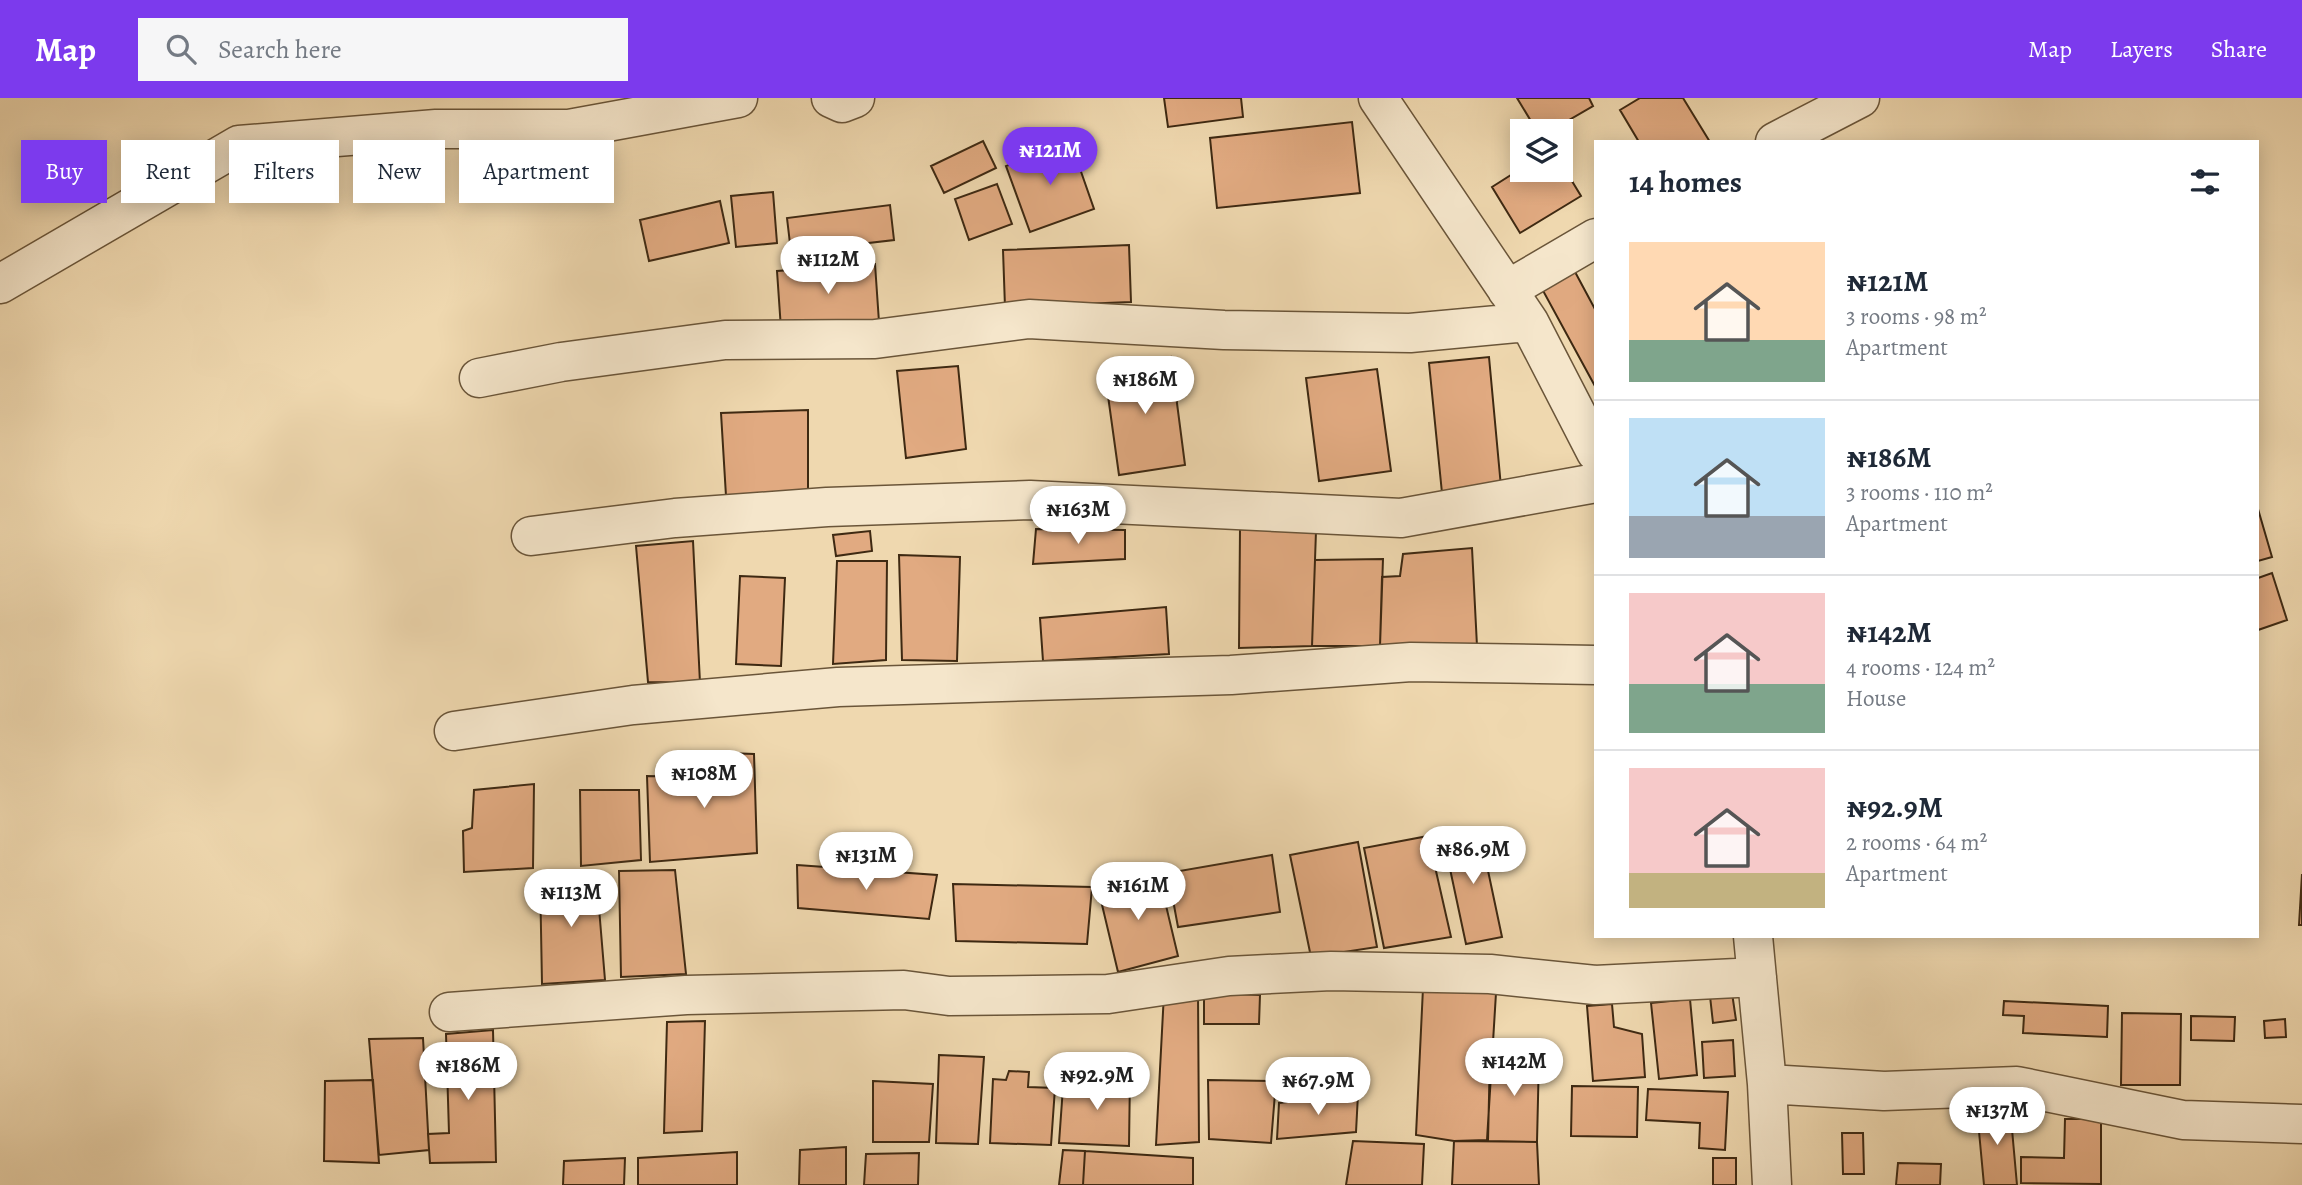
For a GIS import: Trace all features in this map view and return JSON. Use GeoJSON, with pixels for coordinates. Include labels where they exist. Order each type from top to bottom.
{"type":"FeatureCollection","features":[{"type":"Feature","properties":{"kind":"street"},"geometry":{"type":"LineString","coordinates":[[0,284],[239,145],[436,129],[569,129],[738,98]]}},
{"type":"Feature","properties":{"kind":"street"},"geometry":{"type":"LineString","coordinates":[[831,98],[842,103],[855,98]]}},
{"type":"Feature","properties":{"kind":"street"},"geometry":{"type":"LineString","coordinates":[[1378,98],[1529,322],[1594,448]]}},
{"type":"Feature","properties":{"kind":"street"},"geometry":{"type":"LineString","coordinates":[[1779,140],[1860,98]]}},
{"type":"Feature","properties":{"kind":"street"},"geometry":{"type":"LineString","coordinates":[[1507,290],[1594,239]]}},
{"type":"Feature","properties":{"kind":"street"},"geometry":{"type":"LineString","coordinates":[[478,378],[561,362],[725,340],[875,339],[1029,319],[1224,330],[1410,333],[1529,322]]}},
{"type":"Feature","properties":{"kind":"street"},"geometry":{"type":"LineString","coordinates":[[531,536],[675,517],[827,507],[1031,500],[1401,518],[1594,483]]}},
{"type":"Feature","properties":{"kind":"street"},"geometry":{"type":"LineString","coordinates":[[454,732],[633,705],[838,687],[1231,675],[1411,663],[1594,665]]}},
{"type":"Feature","properties":{"kind":"street"},"geometry":{"type":"LineString","coordinates":[[1753,938],[1767,1084],[1772,1185]]}},
{"type":"Feature","properties":{"kind":"street"},"geometry":{"type":"LineString","coordinates":[[449,1012],[686,995],[904,990],[949,996],[1108,994],[1229,976],[1331,971],[1490,974],[1595,985],[1757,976]]}},
{"type":"Feature","properties":{"kind":"street"},"geometry":{"type":"LineString","coordinates":[[1767,1084],[1884,1091],[2017,1086],[2183,1120],[2302,1124]]}},
{"type":"Feature","properties":{"kind":"building"},"geometry":{"type":"Polygon","coordinates":[[[1164,98],[1241,98],[1243,117],[1168,127],[1164,98]]]}},
{"type":"Feature","properties":{"kind":"building"},"geometry":{"type":"Polygon","coordinates":[[[1517,98],[1589,98],[1593,106],[1571,119],[1530,119],[1517,98]]]}},
{"type":"Feature","properties":{"kind":"building"},"geometry":{"type":"Polygon","coordinates":[[[1640,98],[1683,98],[1709,140],[1638,140],[1620,110],[1640,98]]]}},
{"type":"Feature","properties":{"kind":"building"},"geometry":{"type":"Polygon","coordinates":[[[1352,122],[1360,193],[1217,208],[1210,138],[1352,122]]]}},
{"type":"Feature","properties":{"kind":"building"},"geometry":{"type":"Polygon","coordinates":[[[983,141],[996,168],[944,193],[931,166],[983,141]]]}},
{"type":"Feature","properties":{"kind":"building"},"geometry":{"type":"Polygon","coordinates":[[[1071,143],[1094,209],[1030,232],[1006,166],[1071,143]]]}},
{"type":"Feature","properties":{"kind":"building"},"geometry":{"type":"Polygon","coordinates":[[[1510,176],[1510,182],[1573,182],[1581,196],[1520,233],[1492,187],[1510,176]]]}},
{"type":"Feature","properties":{"kind":"building"},"geometry":{"type":"Polygon","coordinates":[[[997,184],[1012,224],[969,240],[955,199],[997,184]]]}},
{"type":"Feature","properties":{"kind":"building"},"geometry":{"type":"Polygon","coordinates":[[[773,192],[777,243],[736,247],[731,196],[773,192]]]}},
{"type":"Feature","properties":{"kind":"building"},"geometry":{"type":"Polygon","coordinates":[[[720,201],[729,243],[649,261],[640,220],[720,201]]]}},
{"type":"Feature","properties":{"kind":"building"},"geometry":{"type":"Polygon","coordinates":[[[890,205],[894,240],[791,252],[787,218],[890,205]]]}},
{"type":"Feature","properties":{"kind":"building"},"geometry":{"type":"Polygon","coordinates":[[[1129,245],[1131,302],[1005,307],[1003,250],[1129,245]]]}},
{"type":"Feature","properties":{"kind":"building"},"geometry":{"type":"Polygon","coordinates":[[[875,264],[879,322],[781,329],[777,271],[875,264]]]}},
{"type":"Feature","properties":{"kind":"building"},"geometry":{"type":"Polygon","coordinates":[[[1574,270],[1594,307],[1594,384],[1541,287],[1574,270]]]}},
{"type":"Feature","properties":{"kind":"building"},"geometry":{"type":"Polygon","coordinates":[[[1171,357],[1185,465],[1119,475],[1104,367],[1171,357]]]}},
{"type":"Feature","properties":{"kind":"building"},"geometry":{"type":"Polygon","coordinates":[[[1489,357],[1501,487],[1442,493],[1429,363],[1489,357]]]}},
{"type":"Feature","properties":{"kind":"building"},"geometry":{"type":"Polygon","coordinates":[[[958,366],[966,449],[906,458],[897,371],[958,366]]]}},
{"type":"Feature","properties":{"kind":"building"},"geometry":{"type":"Polygon","coordinates":[[[1377,369],[1391,471],[1319,481],[1306,378],[1377,369]]]}},
{"type":"Feature","properties":{"kind":"building"},"geometry":{"type":"Polygon","coordinates":[[[808,410],[808,491],[726,496],[721,413],[808,410]]]}},
{"type":"Feature","properties":{"kind":"building"},"geometry":{"type":"Polygon","coordinates":[[[2259,512],[2272,557],[2259,561],[2259,512]]]}},
{"type":"Feature","properties":{"kind":"building"},"geometry":{"type":"Polygon","coordinates":[[[1036,529],[1125,530],[1125,559],[1033,564],[1036,529]]]}},
{"type":"Feature","properties":{"kind":"building"},"geometry":{"type":"Polygon","coordinates":[[[1240,529],[1316,531],[1312,646],[1239,648],[1240,529]]]}},
{"type":"Feature","properties":{"kind":"building"},"geometry":{"type":"Polygon","coordinates":[[[870,531],[872,551],[836,556],[833,535],[870,531]]]}},
{"type":"Feature","properties":{"kind":"building"},"geometry":{"type":"Polygon","coordinates":[[[693,541],[700,683],[648,682],[636,546],[693,541]]]}},
{"type":"Feature","properties":{"kind":"building"},"geometry":{"type":"Polygon","coordinates":[[[1472,548],[1477,646],[1380,646],[1382,577],[1400,576],[1403,554],[1472,548]]]}},
{"type":"Feature","properties":{"kind":"building"},"geometry":{"type":"Polygon","coordinates":[[[899,555],[960,557],[957,661],[902,660],[899,555]]]}},
{"type":"Feature","properties":{"kind":"building"},"geometry":{"type":"Polygon","coordinates":[[[1383,559],[1380,646],[1312,646],[1315,560],[1383,559]]]}},
{"type":"Feature","properties":{"kind":"building"},"geometry":{"type":"Polygon","coordinates":[[[837,561],[887,561],[886,660],[833,664],[837,561]]]}},
{"type":"Feature","properties":{"kind":"building"},"geometry":{"type":"Polygon","coordinates":[[[2272,573],[2287,620],[2259,630],[2259,578],[2272,573]]]}},
{"type":"Feature","properties":{"kind":"building"},"geometry":{"type":"Polygon","coordinates":[[[740,576],[785,578],[781,666],[736,664],[740,576]]]}},
{"type":"Feature","properties":{"kind":"building"},"geometry":{"type":"Polygon","coordinates":[[[1166,607],[1169,654],[1043,661],[1040,618],[1166,607]]]}},
{"type":"Feature","properties":{"kind":"building"},"geometry":{"type":"Polygon","coordinates":[[[697,752],[754,754],[757,853],[650,862],[647,776],[693,777],[697,752]]]}},
{"type":"Feature","properties":{"kind":"building"},"geometry":{"type":"Polygon","coordinates":[[[534,784],[533,868],[464,872],[463,831],[472,828],[474,790],[534,784]]]}},
{"type":"Feature","properties":{"kind":"building"},"geometry":{"type":"Polygon","coordinates":[[[580,790],[639,790],[641,860],[581,866],[580,790]]]}},
{"type":"Feature","properties":{"kind":"building"},"geometry":{"type":"Polygon","coordinates":[[[1479,828],[1502,937],[1466,944],[1443,836],[1479,828]]]}},
{"type":"Feature","properties":{"kind":"building"},"geometry":{"type":"Polygon","coordinates":[[[1428,836],[1451,937],[1384,948],[1364,848],[1428,836]]]}},
{"type":"Feature","properties":{"kind":"building"},"geometry":{"type":"Polygon","coordinates":[[[1358,842],[1377,947],[1311,957],[1290,855],[1358,842]]]}},
{"type":"Feature","properties":{"kind":"building"},"geometry":{"type":"Polygon","coordinates":[[[1272,855],[1280,912],[1178,927],[1168,873],[1272,855]]]}},
{"type":"Feature","properties":{"kind":"building"},"geometry":{"type":"Polygon","coordinates":[[[797,865],[937,875],[929,919],[798,908],[797,865]]]}},
{"type":"Feature","properties":{"kind":"building"},"geometry":{"type":"Polygon","coordinates":[[[675,870],[686,974],[621,977],[619,871],[675,870]]]}},
{"type":"Feature","properties":{"kind":"building"},"geometry":{"type":"Polygon","coordinates":[[[596,872],[605,980],[542,984],[540,875],[596,872]]]}},
{"type":"Feature","properties":{"kind":"building"},"geometry":{"type":"Polygon","coordinates":[[[1158,872],[1178,956],[1118,972],[1098,888],[1158,872]]]}},
{"type":"Feature","properties":{"kind":"building"},"geometry":{"type":"Polygon","coordinates":[[[2302,874],[2302,925],[2299,925],[2302,874]]]}},
{"type":"Feature","properties":{"kind":"building"},"geometry":{"type":"Polygon","coordinates":[[[953,884],[1092,887],[1087,944],[956,941],[953,884]]]}},
{"type":"Feature","properties":{"kind":"building"},"geometry":{"type":"Polygon","coordinates":[[[1423,988],[1496,993],[1487,1140],[1454,1141],[1416,1135],[1423,988]]]}},
{"type":"Feature","properties":{"kind":"building"},"geometry":{"type":"Polygon","coordinates":[[[1164,993],[1198,993],[1199,1142],[1156,1145],[1164,993]]]}},
{"type":"Feature","properties":{"kind":"building"},"geometry":{"type":"Polygon","coordinates":[[[1204,993],[1260,995],[1259,1024],[1204,1024],[1204,993]]]}},
{"type":"Feature","properties":{"kind":"building"},"geometry":{"type":"Polygon","coordinates":[[[1732,993],[1736,1020],[1713,1023],[1710,996],[1732,993]]]}},
{"type":"Feature","properties":{"kind":"building"},"geometry":{"type":"Polygon","coordinates":[[[1690,999],[1697,1075],[1659,1079],[1651,1003],[1690,999]]]}},
{"type":"Feature","properties":{"kind":"building"},"geometry":{"type":"Polygon","coordinates":[[[2004,1001],[2108,1006],[2107,1037],[2023,1033],[2024,1016],[2003,1015],[2004,1001]]]}},
{"type":"Feature","properties":{"kind":"building"},"geometry":{"type":"Polygon","coordinates":[[[1612,1004],[1614,1027],[1642,1034],[1645,1077],[1593,1081],[1587,1006],[1612,1004]]]}},
{"type":"Feature","properties":{"kind":"building"},"geometry":{"type":"Polygon","coordinates":[[[2122,1013],[2181,1014],[2180,1085],[2121,1085],[2122,1013]]]}},
{"type":"Feature","properties":{"kind":"building"},"geometry":{"type":"Polygon","coordinates":[[[2191,1016],[2235,1017],[2234,1041],[2191,1040],[2191,1016]]]}},
{"type":"Feature","properties":{"kind":"building"},"geometry":{"type":"Polygon","coordinates":[[[2285,1019],[2286,1037],[2265,1038],[2264,1021],[2285,1019]]]}},
{"type":"Feature","properties":{"kind":"building"},"geometry":{"type":"Polygon","coordinates":[[[705,1021],[702,1131],[664,1133],[667,1022],[705,1021]]]}},
{"type":"Feature","properties":{"kind":"building"},"geometry":{"type":"Polygon","coordinates":[[[493,1030],[496,1162],[430,1163],[428,1134],[449,1133],[446,1034],[493,1030]]]}},
{"type":"Feature","properties":{"kind":"building"},"geometry":{"type":"Polygon","coordinates":[[[423,1038],[429,1150],[379,1155],[369,1039],[423,1038]]]}},
{"type":"Feature","properties":{"kind":"building"},"geometry":{"type":"Polygon","coordinates":[[[1733,1040],[1735,1076],[1704,1078],[1702,1042],[1733,1040]]]}},
{"type":"Feature","properties":{"kind":"building"},"geometry":{"type":"Polygon","coordinates":[[[939,1055],[984,1057],[978,1144],[936,1143],[939,1055]]]}},
{"type":"Feature","properties":{"kind":"building"},"geometry":{"type":"Polygon","coordinates":[[[1490,1055],[1539,1056],[1537,1142],[1488,1141],[1490,1055]]]}},
{"type":"Feature","properties":{"kind":"building"},"geometry":{"type":"Polygon","coordinates":[[[1009,1071],[1029,1072],[1028,1087],[1055,1088],[1051,1145],[990,1143],[993,1079],[1006,1080],[1009,1071]]]}},
{"type":"Feature","properties":{"kind":"building"},"geometry":{"type":"Polygon","coordinates":[[[1092,1073],[1130,1075],[1129,1146],[1059,1143],[1063,1087],[1089,1089],[1092,1073]]]}},
{"type":"Feature","properties":{"kind":"building"},"geometry":{"type":"Polygon","coordinates":[[[373,1080],[379,1163],[324,1161],[325,1081],[373,1080]]]}},
{"type":"Feature","properties":{"kind":"building"},"geometry":{"type":"Polygon","coordinates":[[[1208,1080],[1276,1081],[1271,1143],[1209,1139],[1208,1080]]]}},
{"type":"Feature","properties":{"kind":"building"},"geometry":{"type":"Polygon","coordinates":[[[873,1081],[933,1084],[929,1142],[873,1142],[873,1081]]]}},
{"type":"Feature","properties":{"kind":"building"},"geometry":{"type":"Polygon","coordinates":[[[1572,1086],[1638,1087],[1637,1137],[1571,1136],[1572,1086]]]}},
{"type":"Feature","properties":{"kind":"building"},"geometry":{"type":"Polygon","coordinates":[[[1648,1089],[1728,1092],[1725,1150],[1699,1148],[1700,1123],[1646,1120],[1648,1089]]]}},
{"type":"Feature","properties":{"kind":"building"},"geometry":{"type":"Polygon","coordinates":[[[1358,1094],[1356,1132],[1277,1139],[1279,1103],[1358,1094]]]}},
{"type":"Feature","properties":{"kind":"building"},"geometry":{"type":"Polygon","coordinates":[[[2010,1107],[2017,1185],[1984,1185],[1977,1110],[2010,1107]]]}},
{"type":"Feature","properties":{"kind":"building"},"geometry":{"type":"Polygon","coordinates":[[[2065,1119],[2101,1119],[2101,1184],[2021,1183],[2021,1157],[2064,1158],[2065,1119]]]}},
{"type":"Feature","properties":{"kind":"building"},"geometry":{"type":"Polygon","coordinates":[[[1842,1133],[1863,1133],[1864,1174],[1843,1174],[1842,1133]]]}},
{"type":"Feature","properties":{"kind":"building"},"geometry":{"type":"Polygon","coordinates":[[[1353,1141],[1424,1144],[1422,1185],[1346,1185],[1353,1141]]]}},
{"type":"Feature","properties":{"kind":"building"},"geometry":{"type":"Polygon","coordinates":[[[1454,1141],[1537,1142],[1539,1185],[1452,1185],[1454,1141]]]}},
{"type":"Feature","properties":{"kind":"building"},"geometry":{"type":"Polygon","coordinates":[[[846,1147],[846,1185],[799,1185],[800,1150],[846,1147]]]}},
{"type":"Feature","properties":{"kind":"building"},"geometry":{"type":"Polygon","coordinates":[[[1063,1150],[1085,1151],[1083,1185],[1059,1185],[1063,1150]]]}},
{"type":"Feature","properties":{"kind":"building"},"geometry":{"type":"Polygon","coordinates":[[[1085,1151],[1193,1158],[1193,1185],[1083,1185],[1085,1151]]]}},
{"type":"Feature","properties":{"kind":"building"},"geometry":{"type":"Polygon","coordinates":[[[737,1152],[737,1185],[638,1185],[638,1158],[737,1152]]]}},
{"type":"Feature","properties":{"kind":"building"},"geometry":{"type":"Polygon","coordinates":[[[919,1153],[918,1185],[864,1185],[866,1154],[919,1153]]]}},
{"type":"Feature","properties":{"kind":"building"},"geometry":{"type":"Polygon","coordinates":[[[625,1158],[624,1185],[563,1185],[564,1161],[625,1158]]]}},
{"type":"Feature","properties":{"kind":"building"},"geometry":{"type":"Polygon","coordinates":[[[1713,1158],[1736,1158],[1736,1185],[1713,1185],[1713,1158]]]}},
{"type":"Feature","properties":{"kind":"building"},"geometry":{"type":"Polygon","coordinates":[[[1898,1163],[1941,1164],[1940,1185],[1896,1185],[1898,1163]]]}}]}
